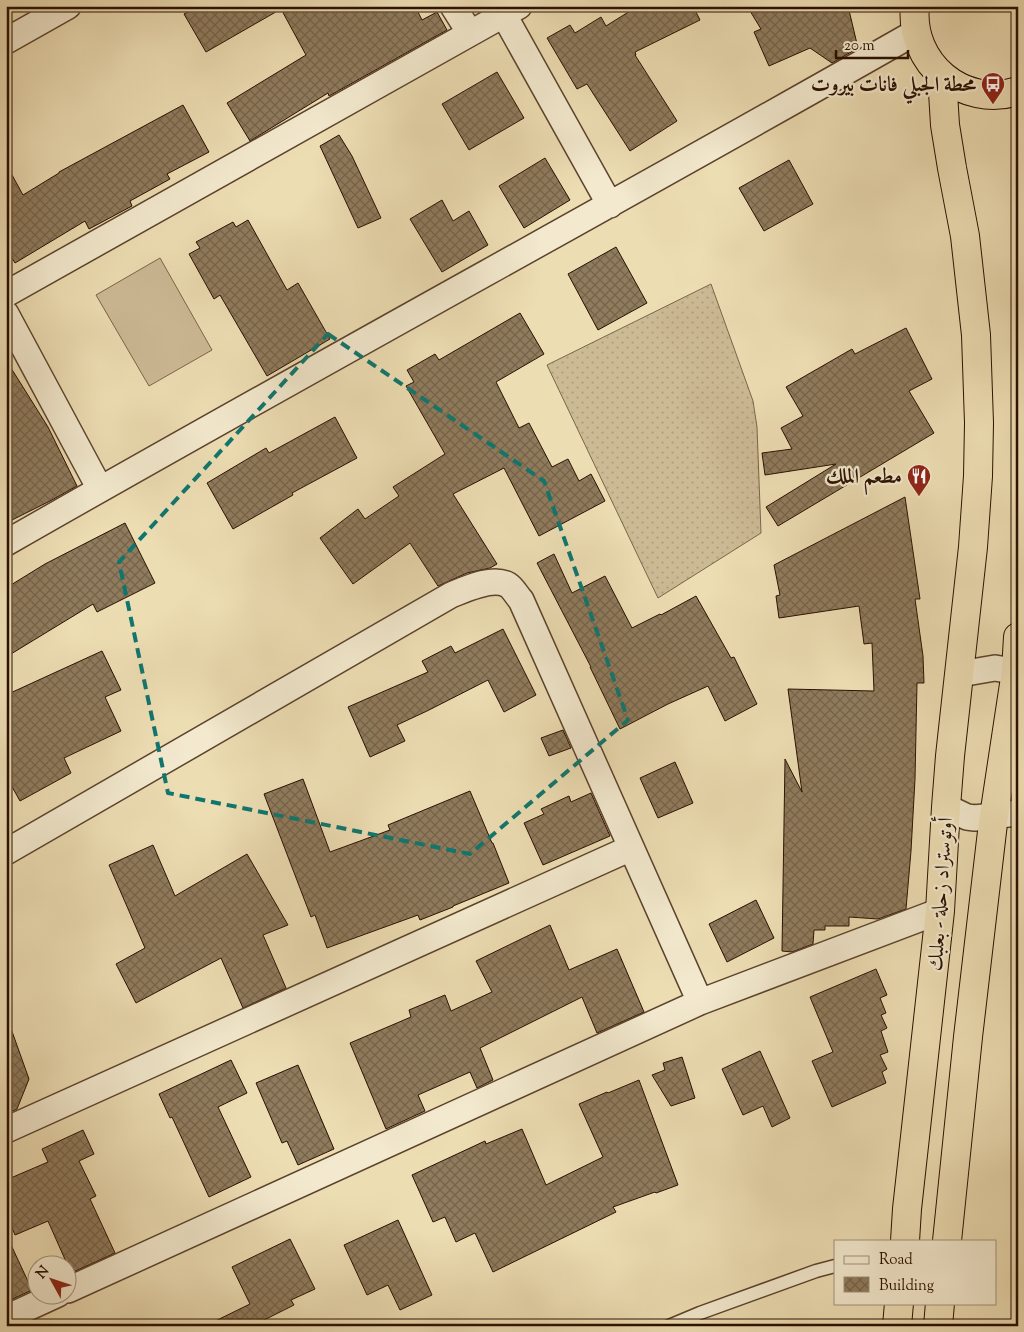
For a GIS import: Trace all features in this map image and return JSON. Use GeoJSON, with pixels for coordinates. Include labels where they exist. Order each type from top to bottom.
{"type":"FeatureCollection","features":[{"type":"Feature","properties":{"kind":"highway"},"geometry":{"type":"LineString","coordinates":[[915,13],[922,49],[930,63],[942,76],[955,85],[984,95],[1000,95],[1018,91]]}},
{"type":"Feature","properties":{"kind":"highway","name":"أوتوستراد زحلة - بعلبك"},"geometry":{"type":"LineString","coordinates":[[905,1240],[940,911],[950,756],[973,547],[978,476],[979,423],[976,335],[965,236],[945,125],[942,76]]}},
{"type":"Feature","properties":{"kind":"highway","name":"أوتوستراد زحلة - بعلبك"},"geometry":{"type":"LineString","coordinates":[[947,1240],[970,1018],[1006,814],[1018,637]]}},
{"type":"Feature","properties":{"kind":"highway"},"geometry":{"type":"LineString","coordinates":[[897,1326],[899,1304]]}},
{"type":"Feature","properties":{"kind":"highway"},"geometry":{"type":"LineString","coordinates":[[938,1326],[940,1304]]}},
{"type":"Feature","properties":{"kind":"street"},"geometry":{"type":"LineString","coordinates":[[6,41],[68,6]]}},
{"type":"Feature","properties":{"kind":"street"},"geometry":{"type":"LineString","coordinates":[[453,6],[470,33]]}},
{"type":"Feature","properties":{"kind":"street"},"geometry":{"type":"LineString","coordinates":[[6,294],[512,10],[610,205]]}},
{"type":"Feature","properties":{"kind":"street"},"geometry":{"type":"LineString","coordinates":[[6,543],[610,205],[915,13]]}},
{"type":"Feature","properties":{"kind":"street"},"geometry":{"type":"LineString","coordinates":[[6,314],[100,489]]}},
{"type":"Feature","properties":{"kind":"street"},"geometry":{"type":"LineString","coordinates":[[6,852],[451,595],[481,584],[494,582],[508,585],[521,600],[700,1002]]}},
{"type":"Feature","properties":{"kind":"street"},"geometry":{"type":"LineString","coordinates":[[960,674],[995,668],[1017,672]]}},
{"type":"Feature","properties":{"kind":"street"},"geometry":{"type":"LineString","coordinates":[[946,808],[967,817],[975,818],[1006,814]]}},
{"type":"Feature","properties":{"kind":"street"},"geometry":{"type":"LineString","coordinates":[[6,1130],[631,848]]}},
{"type":"Feature","properties":{"kind":"street"},"geometry":{"type":"LineString","coordinates":[[78,1285],[700,1002],[940,911]]}},
{"type":"Feature","properties":{"kind":"street"},"geometry":{"type":"LineString","coordinates":[[6,1318],[36,1304]]}},
{"type":"Feature","properties":{"kind":"lane"},"geometry":{"type":"LineString","coordinates":[[669,1326],[816,1271],[834,1266]]}},
{"type":"Feature","properties":{"kind":"highlighted area"},"geometry":{"type":"Polygon","coordinates":[[[328,334],[544,481],[628,720],[470,854],[168,793],[119,562],[328,334]]]}},
{"type":"Feature","properties":{"kind":"shaded area"},"geometry":{"type":"Polygon","coordinates":[[[160,258],[212,350],[149,386],[96,295],[160,258]]]}},
{"type":"Feature","properties":{"kind":"shaded area"},"geometry":{"type":"Polygon","coordinates":[[[711,284],[753,401],[757,427],[761,533],[658,598],[547,365],[711,284]]]}},
{"type":"Feature","properties":{"kind":"building"},"geometry":{"type":"Polygon","coordinates":[[[198,6],[415,6],[422,20],[437,12],[447,30],[329,96],[328,93],[250,141],[227,103],[306,55],[281,9],[206,52],[184,14],[198,6]]]}},
{"type":"Feature","properties":{"kind":"building"},"geometry":{"type":"Polygon","coordinates":[[[638,6],[693,6],[700,20],[635,52],[635,55],[677,121],[630,151],[587,84],[577,89],[547,38],[570,25],[575,33],[601,17],[606,26],[638,6]]]}},
{"type":"Feature","properties":{"kind":"building"},"geometry":{"type":"Polygon","coordinates":[[[747,6],[848,6],[858,48],[832,63],[810,48],[769,66],[754,32],[761,29],[747,6]]]}},
{"type":"Feature","properties":{"kind":"building"},"geometry":{"type":"Polygon","coordinates":[[[497,72],[524,118],[469,150],[442,104],[497,72]]]}},
{"type":"Feature","properties":{"kind":"building"},"geometry":{"type":"Polygon","coordinates":[[[183,105],[209,152],[167,174],[170,179],[130,201],[132,206],[89,229],[85,221],[15,263],[6,248],[6,164],[23,195],[59,172],[183,105]]]}},
{"type":"Feature","properties":{"kind":"building"},"geometry":{"type":"Polygon","coordinates":[[[339,135],[352,156],[381,218],[358,228],[320,146],[339,135]]]}},
{"type":"Feature","properties":{"kind":"building"},"geometry":{"type":"Polygon","coordinates":[[[545,158],[570,200],[524,228],[499,186],[545,158]]]}},
{"type":"Feature","properties":{"kind":"building"},"geometry":{"type":"Polygon","coordinates":[[[789,160],[813,204],[764,231],[739,188],[789,160]]]}},
{"type":"Feature","properties":{"kind":"building"},"geometry":{"type":"Polygon","coordinates":[[[442,200],[453,221],[469,211],[488,245],[442,272],[410,219],[442,200]]]}},
{"type":"Feature","properties":{"kind":"building"},"geometry":{"type":"Polygon","coordinates":[[[248,220],[287,290],[298,283],[330,339],[267,376],[220,295],[214,299],[189,254],[200,248],[196,242],[233,222],[236,227],[248,220]]]}},
{"type":"Feature","properties":{"kind":"building"},"geometry":{"type":"Polygon","coordinates":[[[616,247],[647,303],[598,330],[568,274],[616,247]]]}},
{"type":"Feature","properties":{"kind":"building"},"geometry":{"type":"Polygon","coordinates":[[[520,313],[544,354],[496,382],[519,428],[529,423],[552,467],[568,459],[579,481],[591,474],[605,501],[539,536],[504,468],[453,494],[497,564],[490,568],[467,573],[438,586],[410,543],[353,584],[320,538],[358,509],[365,519],[399,496],[393,487],[445,454],[406,386],[414,382],[407,370],[435,354],[439,360],[520,313]]]}},
{"type":"Feature","properties":{"kind":"building"},"geometry":{"type":"Polygon","coordinates":[[[906,328],[932,379],[909,391],[934,433],[778,526],[766,507],[836,464],[765,475],[762,453],[792,449],[781,428],[803,416],[786,387],[852,349],[855,354],[906,328]]]}},
{"type":"Feature","properties":{"kind":"building"},"geometry":{"type":"Polygon","coordinates":[[[6,360],[48,427],[77,486],[6,523],[6,360]]]}},
{"type":"Feature","properties":{"kind":"building"},"geometry":{"type":"Polygon","coordinates":[[[335,417],[357,458],[292,493],[293,495],[233,529],[207,483],[266,448],[269,453],[335,417]]]}},
{"type":"Feature","properties":{"kind":"building"},"geometry":{"type":"Polygon","coordinates":[[[905,497],[920,599],[915,599],[923,656],[924,683],[917,683],[915,779],[906,909],[878,919],[849,917],[849,926],[825,926],[825,930],[814,930],[813,944],[792,952],[782,951],[785,759],[802,792],[788,689],[874,691],[872,643],[864,644],[859,606],[779,618],[776,596],[780,595],[774,565],[905,497]]]}},
{"type":"Feature","properties":{"kind":"building"},"geometry":{"type":"Polygon","coordinates":[[[125,523],[155,583],[97,612],[93,604],[6,657],[6,588],[45,564],[125,523]]]}},
{"type":"Feature","properties":{"kind":"building"},"geometry":{"type":"Polygon","coordinates":[[[554,554],[572,593],[605,576],[632,628],[696,596],[731,658],[734,657],[757,704],[725,721],[708,686],[620,729],[591,667],[537,563],[554,554]]]}},
{"type":"Feature","properties":{"kind":"building"},"geometry":{"type":"Polygon","coordinates":[[[503,629],[536,695],[504,712],[488,680],[397,725],[405,741],[370,757],[348,707],[428,672],[422,661],[451,646],[455,653],[503,629]]]}},
{"type":"Feature","properties":{"kind":"building"},"geometry":{"type":"Polygon","coordinates":[[[102,651],[121,690],[105,697],[121,731],[64,758],[71,773],[20,801],[6,776],[6,695],[102,651]]]}},
{"type":"Feature","properties":{"kind":"building"},"geometry":{"type":"Polygon","coordinates":[[[563,730],[571,748],[549,756],[541,738],[563,730]]]}},
{"type":"Feature","properties":{"kind":"building"},"geometry":{"type":"Polygon","coordinates":[[[675,762],[693,803],[658,818],[640,778],[675,762]]]}},
{"type":"Feature","properties":{"kind":"building"},"geometry":{"type":"Polygon","coordinates":[[[303,779],[330,852],[390,830],[388,825],[470,791],[509,883],[420,920],[418,915],[327,948],[315,915],[311,917],[264,794],[303,779]]]}},
{"type":"Feature","properties":{"kind":"building"},"geometry":{"type":"Polygon","coordinates":[[[591,793],[610,836],[543,865],[524,823],[544,814],[541,809],[569,796],[571,802],[591,793]]]}},
{"type":"Feature","properties":{"kind":"building"},"geometry":{"type":"Polygon","coordinates":[[[153,845],[175,896],[247,854],[288,925],[263,935],[286,988],[243,1008],[221,958],[136,1003],[116,964],[145,948],[109,865],[153,845]]]}},
{"type":"Feature","properties":{"kind":"building"},"geometry":{"type":"Polygon","coordinates":[[[756,900],[774,938],[727,962],[709,924],[756,900]]]}},
{"type":"Feature","properties":{"kind":"building"},"geometry":{"type":"Polygon","coordinates":[[[550,925],[569,970],[617,949],[644,1012],[597,1033],[582,997],[480,1048],[493,1080],[477,1088],[470,1072],[418,1095],[425,1111],[386,1129],[350,1043],[411,1017],[409,1010],[445,995],[451,1011],[492,992],[476,961],[550,925]]]}},
{"type":"Feature","properties":{"kind":"building"},"geometry":{"type":"Polygon","coordinates":[[[876,969],[887,995],[880,998],[886,1013],[881,1015],[887,1028],[881,1031],[888,1052],[880,1055],[887,1069],[882,1072],[886,1083],[832,1107],[812,1061],[833,1052],[810,997],[876,969]]]}},
{"type":"Feature","properties":{"kind":"building"},"geometry":{"type":"Polygon","coordinates":[[[6,1023],[9,1023],[29,1079],[17,1109],[6,1114],[6,1023]]]}},
{"type":"Feature","properties":{"kind":"building"},"geometry":{"type":"Polygon","coordinates":[[[760,1051],[790,1118],[772,1127],[763,1106],[743,1115],[722,1069],[760,1051]]]}},
{"type":"Feature","properties":{"kind":"building"},"geometry":{"type":"Polygon","coordinates":[[[682,1057],[695,1098],[671,1106],[652,1075],[665,1070],[663,1063],[682,1057]]]}},
{"type":"Feature","properties":{"kind":"building"},"geometry":{"type":"Polygon","coordinates":[[[231,1060],[247,1093],[218,1107],[251,1177],[209,1197],[172,1117],[170,1118],[159,1094],[231,1060]]]}},
{"type":"Feature","properties":{"kind":"building"},"geometry":{"type":"Polygon","coordinates":[[[298,1065],[334,1149],[298,1165],[287,1141],[282,1143],[256,1083],[298,1065]]]}},
{"type":"Feature","properties":{"kind":"building"},"geometry":{"type":"Polygon","coordinates":[[[639,1080],[678,1185],[613,1207],[616,1212],[493,1272],[475,1233],[456,1242],[445,1217],[433,1222],[412,1175],[485,1141],[486,1144],[522,1129],[546,1185],[603,1157],[579,1104],[639,1080]]]}},
{"type":"Feature","properties":{"kind":"building"},"geometry":{"type":"Polygon","coordinates":[[[83,1130],[94,1154],[79,1161],[96,1196],[90,1199],[115,1253],[78,1270],[78,1254],[63,1254],[48,1221],[15,1235],[6,1213],[6,1180],[48,1162],[42,1149],[83,1130]]]}},
{"type":"Feature","properties":{"kind":"building"},"geometry":{"type":"Polygon","coordinates":[[[398,1220],[432,1295],[400,1310],[388,1285],[367,1295],[344,1245],[398,1220]]]}},
{"type":"Feature","properties":{"kind":"building"},"geometry":{"type":"Polygon","coordinates":[[[6,1234],[28,1281],[28,1292],[6,1302],[6,1234]]]}},
{"type":"Feature","properties":{"kind":"building"},"geometry":{"type":"Polygon","coordinates":[[[290,1239],[315,1289],[291,1300],[294,1305],[252,1326],[205,1326],[250,1304],[232,1267],[290,1239]]]}},
{"type":"Feature","properties":{"kind":"place","name":"محطة الجبلي فانات بيروت"},"geometry":{"type":"Point","coordinates":[993,105]}},
{"type":"Feature","properties":{"kind":"place","name":"مطعم الملك"},"geometry":{"type":"Point","coordinates":[919,497]}}]}
